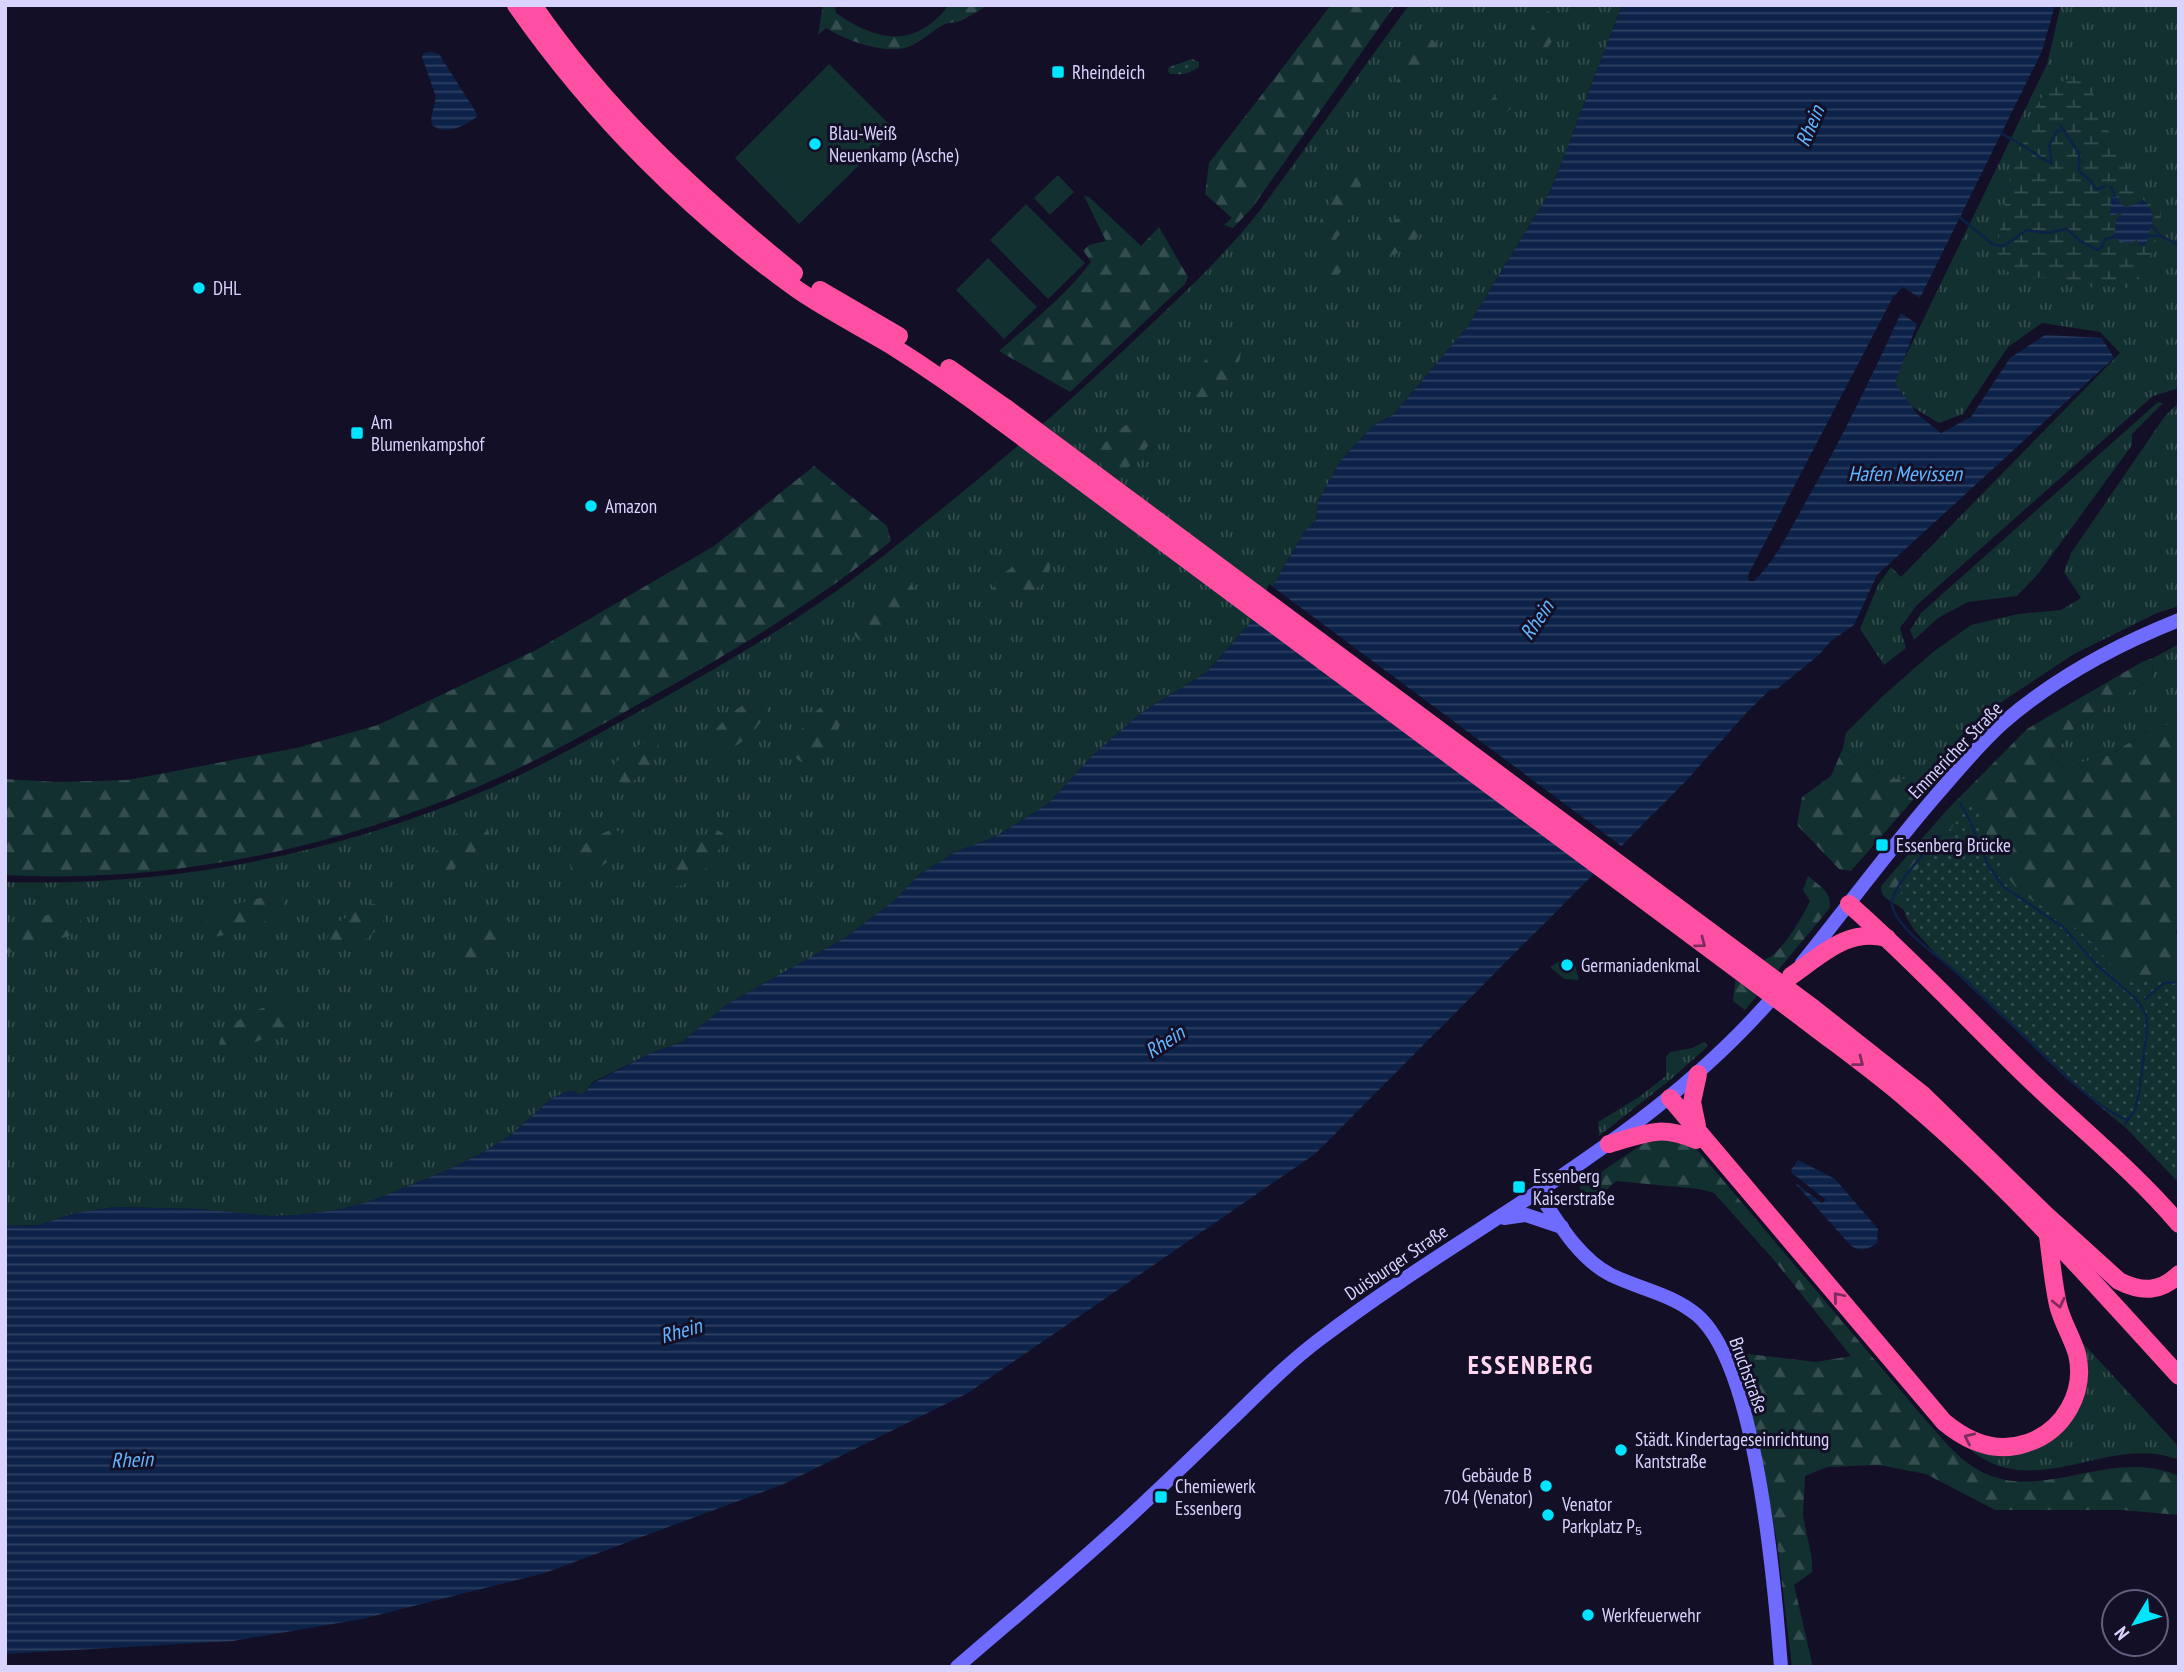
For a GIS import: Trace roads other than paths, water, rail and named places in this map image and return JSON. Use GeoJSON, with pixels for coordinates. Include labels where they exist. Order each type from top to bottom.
{"type":"FeatureCollection","features":[{"type":"Feature","properties":{"kind":"highway"},"geometry":{"type":"LineString","coordinates":[[516,5],[543,44],[603,115],[717,226],[800,291],[1002,414]]}},
{"type":"Feature","properties":{"kind":"highway"},"geometry":{"type":"LineString","coordinates":[[534,5],[554,35],[614,107],[663,159],[724,216],[806,282],[892,332],[1809,1014],[1881,1060],[1963,1132],[2046,1215],[2119,1281],[2148,1290],[2166,1285],[2179,1274]]}},
{"type":"Feature","properties":{"kind":"highway"},"geometry":{"type":"LineString","coordinates":[[1853,899],[1949,1001],[2135,1178],[2179,1224]]}},
{"type":"Feature","properties":{"kind":"highway"},"geometry":{"type":"LineString","coordinates":[[1853,899],[2034,1076],[2179,1208]]}},
{"type":"Feature","properties":{"kind":"highway"},"geometry":{"type":"LineString","coordinates":[[1791,976],[1845,939],[1867,934],[1888,938]]}},
{"type":"Feature","properties":{"kind":"highway"},"geometry":{"type":"LineString","coordinates":[[1809,1014],[1970,1156],[2179,1376]]}},
{"type":"Feature","properties":{"kind":"highway"},"geometry":{"type":"LineString","coordinates":[[1698,1074],[1692,1111],[1698,1136]]}},
{"type":"Feature","properties":{"kind":"highway"},"geometry":{"type":"LineString","coordinates":[[1667,1100],[1944,1422],[1972,1441],[1991,1447],[2015,1447],[2031,1442],[2049,1433],[2062,1420],[2074,1398],[2078,1362],[2058,1305],[2048,1236]]}},
{"type":"Feature","properties":{"kind":"highway"},"geometry":{"type":"LineString","coordinates":[[1609,1144],[1664,1130],[1698,1136]]}},
{"type":"Feature","properties":{"kind":"highway"},"geometry":{"type":"LineString","coordinates":[[1963,1132],[2179,1360]]}},
{"type":"Feature","properties":{"kind":"main road","name":"Emmericher Straße"},"geometry":{"type":"LineString","coordinates":[[1853,899],[1936,796],[2005,722],[2045,690],[2088,663],[2119,646],[2179,620]]}},
{"type":"Feature","properties":{"kind":"main road","name":"Duisburger Straße"},"geometry":{"type":"LineString","coordinates":[[957,1667],[1131,1516],[1263,1387],[1316,1342],[1417,1269],[1609,1144],[1698,1074],[1757,1017],[1853,899]]}},
{"type":"Feature","properties":{"kind":"main road","name":"Bruchstraße"},"geometry":{"type":"LineString","coordinates":[[1538,1192],[1563,1228],[1598,1266],[1611,1275],[1678,1302],[1695,1314],[1712,1332],[1722,1350],[1741,1403],[1760,1492],[1776,1600],[1781,1667]]}},
{"type":"Feature","properties":{"kind":"main road"},"geometry":{"type":"LineString","coordinates":[[1496,1220],[1526,1215],[1563,1228]]}},
{"type":"Feature","properties":{"kind":"water"},"geometry":{"type":"Polygon","coordinates":[[[1622,5],[2055,5],[2042,51],[1920,298],[1903,287],[1893,297],[1748,575],[1749,581],[1754,581],[1776,555],[1843,434],[1901,313],[1917,324],[1895,383],[1917,414],[1941,433],[1971,417],[2010,358],[2045,335],[2102,338],[2114,358],[1877,575],[1854,625],[1831,641],[1819,655],[1777,689],[1770,690],[1748,711],[1687,780],[1315,1154],[968,1393],[784,1484],[545,1573],[362,1619],[233,1641],[5,1654],[5,1226],[38,1225],[75,1213],[115,1207],[199,1209],[270,1216],[342,1209],[371,1201],[482,1153],[512,1134],[552,1098],[573,1091],[582,1095],[593,1083],[651,1053],[682,1042],[729,1003],[845,938],[895,900],[919,875],[955,852],[995,837],[1048,804],[1093,755],[1141,713],[1207,672],[1264,607],[1273,585],[1305,531],[1316,520],[1318,501],[1341,460],[1373,426],[1394,414],[1468,326],[1551,190],[1622,5]]]}},
{"type":"Feature","properties":{"kind":"water"},"geometry":{"type":"Polygon","coordinates":[[[424,53],[439,54],[476,112],[477,117],[449,130],[432,125],[436,97],[422,57],[424,53]]]}},
{"type":"Feature","properties":{"kind":"water"},"geometry":{"type":"Polygon","coordinates":[[[2119,196],[2119,202],[2125,207],[2143,199],[2148,205],[2152,221],[2146,245],[2140,246],[2137,240],[2128,243],[2114,238],[2116,220],[2123,212],[2110,216],[2112,198],[2119,196]]]}},
{"type":"Feature","properties":{"kind":"water"},"geometry":{"type":"Polygon","coordinates":[[[1798,1160],[1835,1179],[1878,1229],[1877,1243],[1864,1249],[1851,1246],[1794,1182],[1822,1203],[1826,1200],[1792,1173],[1791,1170],[1798,1160]]]}},
{"type":"Feature","properties":{"kind":"waterway"},"geometry":{"type":"LineString","coordinates":[[2060,125],[2079,153],[2079,171],[2091,181],[2096,190],[2105,186]]}},
{"type":"Feature","properties":{"kind":"waterway"},"geometry":{"type":"LineString","coordinates":[[1999,132],[2052,164],[2049,145],[2057,131],[2064,130]]}},
{"type":"Feature","properties":{"kind":"waterway"},"geometry":{"type":"LineString","coordinates":[[2111,187],[2115,196]]}},
{"type":"Feature","properties":{"kind":"waterway"},"geometry":{"type":"LineString","coordinates":[[1958,216],[1994,245],[2004,246],[2027,230],[2046,233],[2067,229],[2080,241],[2098,250],[2105,239],[2114,237]]}},
{"type":"Feature","properties":{"kind":"waterway"},"geometry":{"type":"LineString","coordinates":[[2152,226],[2161,236]]}},
{"type":"Feature","properties":{"kind":"waterway"},"geometry":{"type":"LineString","coordinates":[[2148,236],[2161,236],[2179,245]]}},
{"type":"Feature","properties":{"kind":"waterway"},"geometry":{"type":"LineString","coordinates":[[1960,803],[1988,865],[2004,887],[2063,927],[2097,965],[2135,998],[2147,1017],[2139,1094],[2135,1110],[2125,1124]]}},
{"type":"Feature","properties":{"kind":"waterway"},"geometry":{"type":"LineString","coordinates":[[1940,836],[1897,889],[1892,905],[1896,915],[1911,934],[1962,977],[2072,1082],[2104,1107],[2127,1120]]}},
{"type":"Feature","properties":{"kind":"waterway"},"geometry":{"type":"LineString","coordinates":[[2145,999],[2164,983],[2179,982]]}},
{"type":"Feature","properties":{"kind":"place","name":"Rheindeich"},"geometry":{"type":"Point","coordinates":[1058,72]}},
{"type":"Feature","properties":{"kind":"place","name":"Blau-Weiß Neuenkamp (Asche)"},"geometry":{"type":"Point","coordinates":[815,144]}},
{"type":"Feature","properties":{"kind":"place","name":"DHL"},"geometry":{"type":"Point","coordinates":[199,288]}},
{"type":"Feature","properties":{"kind":"place","name":"Am Blumenkampshof"},"geometry":{"type":"Point","coordinates":[357,433]}},
{"type":"Feature","properties":{"kind":"place","name":"Amazon"},"geometry":{"type":"Point","coordinates":[591,506]}},
{"type":"Feature","properties":{"kind":"place","name":"Essenberg Brücke"},"geometry":{"type":"Point","coordinates":[1882,845]}},
{"type":"Feature","properties":{"kind":"place","name":"Germaniadenkmal"},"geometry":{"type":"Point","coordinates":[1567,965]}},
{"type":"Feature","properties":{"kind":"place","name":"Essenberg Kaiserstraße"},"geometry":{"type":"Point","coordinates":[1519,1187]}},
{"type":"Feature","properties":{"kind":"place","name":"Städt. Kindertageseinrichtung Kantstraße"},"geometry":{"type":"Point","coordinates":[1621,1450]}},
{"type":"Feature","properties":{"kind":"place","name":"Gebäude B 704 (Venator)"},"geometry":{"type":"Point","coordinates":[1546,1486]}},
{"type":"Feature","properties":{"kind":"place","name":"Chemiewerk Essenberg"},"geometry":{"type":"Point","coordinates":[1161,1497]}},
{"type":"Feature","properties":{"kind":"place","name":"Venator Parkplatz P₅"},"geometry":{"type":"Point","coordinates":[1548,1515]}},
{"type":"Feature","properties":{"kind":"place","name":"Werkfeuerwehr"},"geometry":{"type":"Point","coordinates":[1588,1615]}},
{"type":"Feature","properties":{"kind":"district","name":"ESSENBERG"},"geometry":{"type":"Point","coordinates":[1531,1365]}},
{"type":"Feature","properties":{"kind":"water label","name":"Rhein"},"geometry":{"type":"Point","coordinates":[1810,126]}},
{"type":"Feature","properties":{"kind":"water label","name":"Hafen Mevissen"},"geometry":{"type":"Point","coordinates":[1905,474]}},
{"type":"Feature","properties":{"kind":"water label","name":"Rhein"},"geometry":{"type":"Point","coordinates":[1537,620]}},
{"type":"Feature","properties":{"kind":"water label","name":"Rhein"},"geometry":{"type":"Point","coordinates":[1165,1042]}},
{"type":"Feature","properties":{"kind":"water label","name":"Rhein"},"geometry":{"type":"Point","coordinates":[681,1331]}},
{"type":"Feature","properties":{"kind":"water label","name":"Rhein"},"geometry":{"type":"Point","coordinates":[132,1460]}}]}
